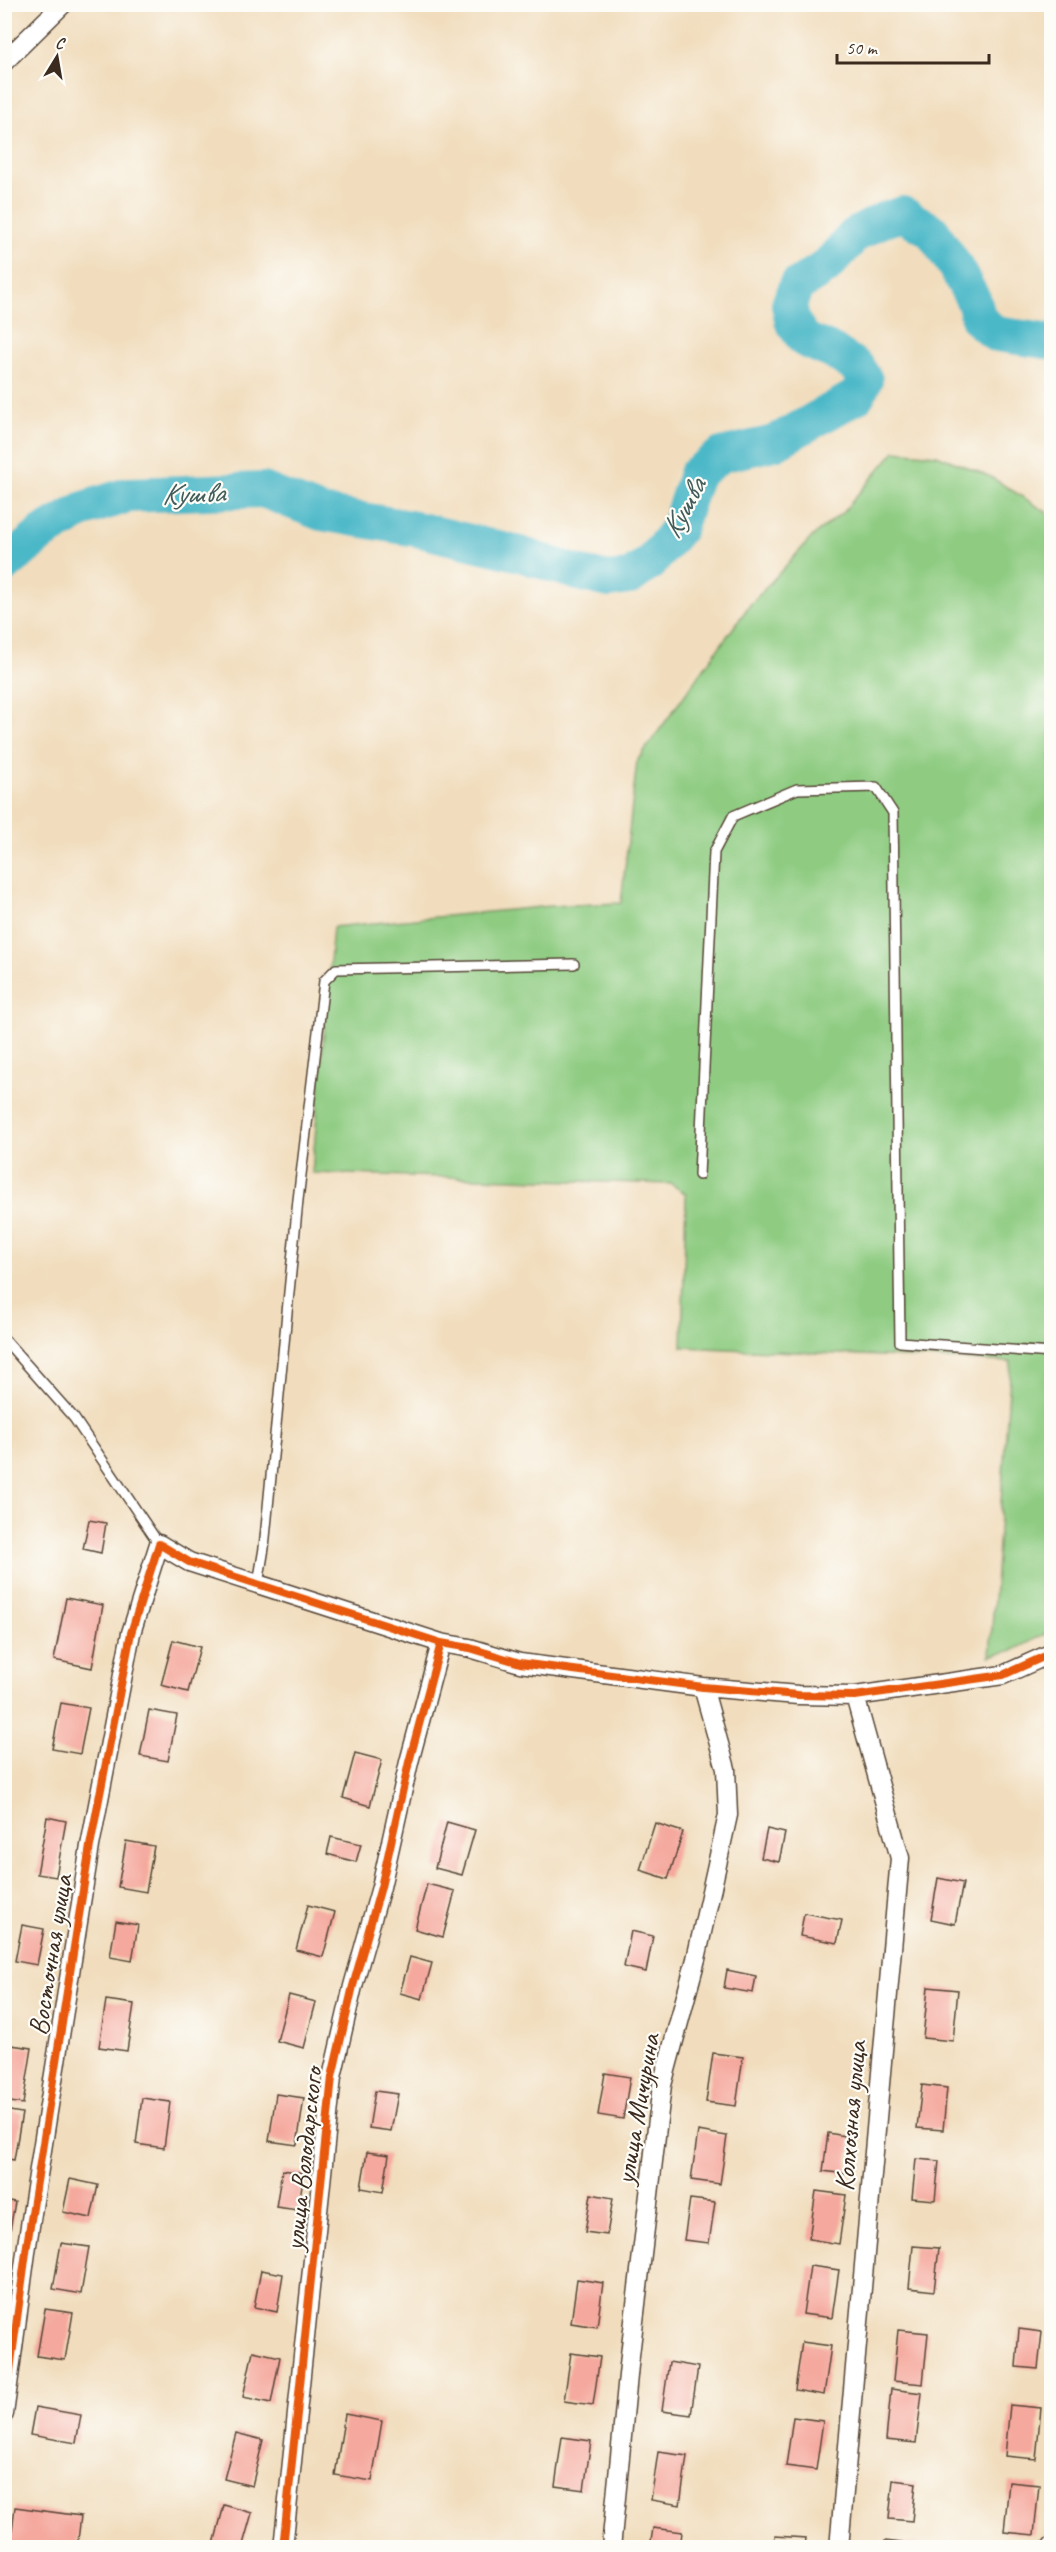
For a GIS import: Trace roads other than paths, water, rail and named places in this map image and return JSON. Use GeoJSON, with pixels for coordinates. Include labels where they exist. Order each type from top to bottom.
{"type":"FeatureCollection","features":[{"type":"Feature","properties":{"kind":"street"},"geometry":{"type":"LineString","coordinates":[[4,62],[63,4]]}},
{"type":"Feature","properties":{"kind":"street"},"geometry":{"type":"LineString","coordinates":[[159,1544],[189,1562],[441,1643],[470,1648],[520,1663],[703,1688],[798,1695],[855,1696],[1003,1675],[1052,1653]]}},
{"type":"Feature","properties":{"kind":"street","name":"Восточная улица"},"geometry":{"type":"LineString","coordinates":[[4,2414],[27,2245],[90,1846],[113,1718],[132,1633],[159,1544]]}},
{"type":"Feature","properties":{"kind":"street","name":"улица Володарского"},"geometry":{"type":"LineString","coordinates":[[284,2547],[332,2077],[352,1986],[381,1887],[409,1762],[441,1643]]}},
{"type":"Feature","properties":{"kind":"street","name":"улица Мичурина"},"geometry":{"type":"LineString","coordinates":[[611,2547],[630,2355],[662,2085],[696,1959],[728,1815],[726,1768],[703,1688]]}},
{"type":"Feature","properties":{"kind":"street","name":"Колхозная улица"},"geometry":{"type":"LineString","coordinates":[[839,2547],[900,1858],[855,1696]]}},
{"type":"Feature","properties":{"kind":"lane"},"geometry":{"type":"LineString","coordinates":[[699,1175],[714,852],[733,816],[797,789],[876,787],[893,813],[900,1342],[1052,1353]]}},
{"type":"Feature","properties":{"kind":"lane"},"geometry":{"type":"LineString","coordinates":[[258,1584],[264,1548],[298,1200],[324,981],[336,969],[574,964]]}},
{"type":"Feature","properties":{"kind":"lane"},"geometry":{"type":"LineString","coordinates":[[4,1339],[74,1418],[159,1544]]}},
{"type":"Feature","properties":{"kind":"waterway","name":"Кушва"},"geometry":{"type":"LineString","coordinates":[[4,566],[43,533],[84,509],[128,495],[263,490],[321,513],[416,529],[520,554],[578,573],[609,580],[630,577],[650,563],[678,529],[696,474],[721,455],[774,443],[857,396],[865,380],[857,367],[834,352],[805,340],[793,323],[789,305],[796,286],[826,267],[855,235],[883,220],[903,214],[932,231],[974,301],[979,320],[996,334],[1052,342]]}}]}
